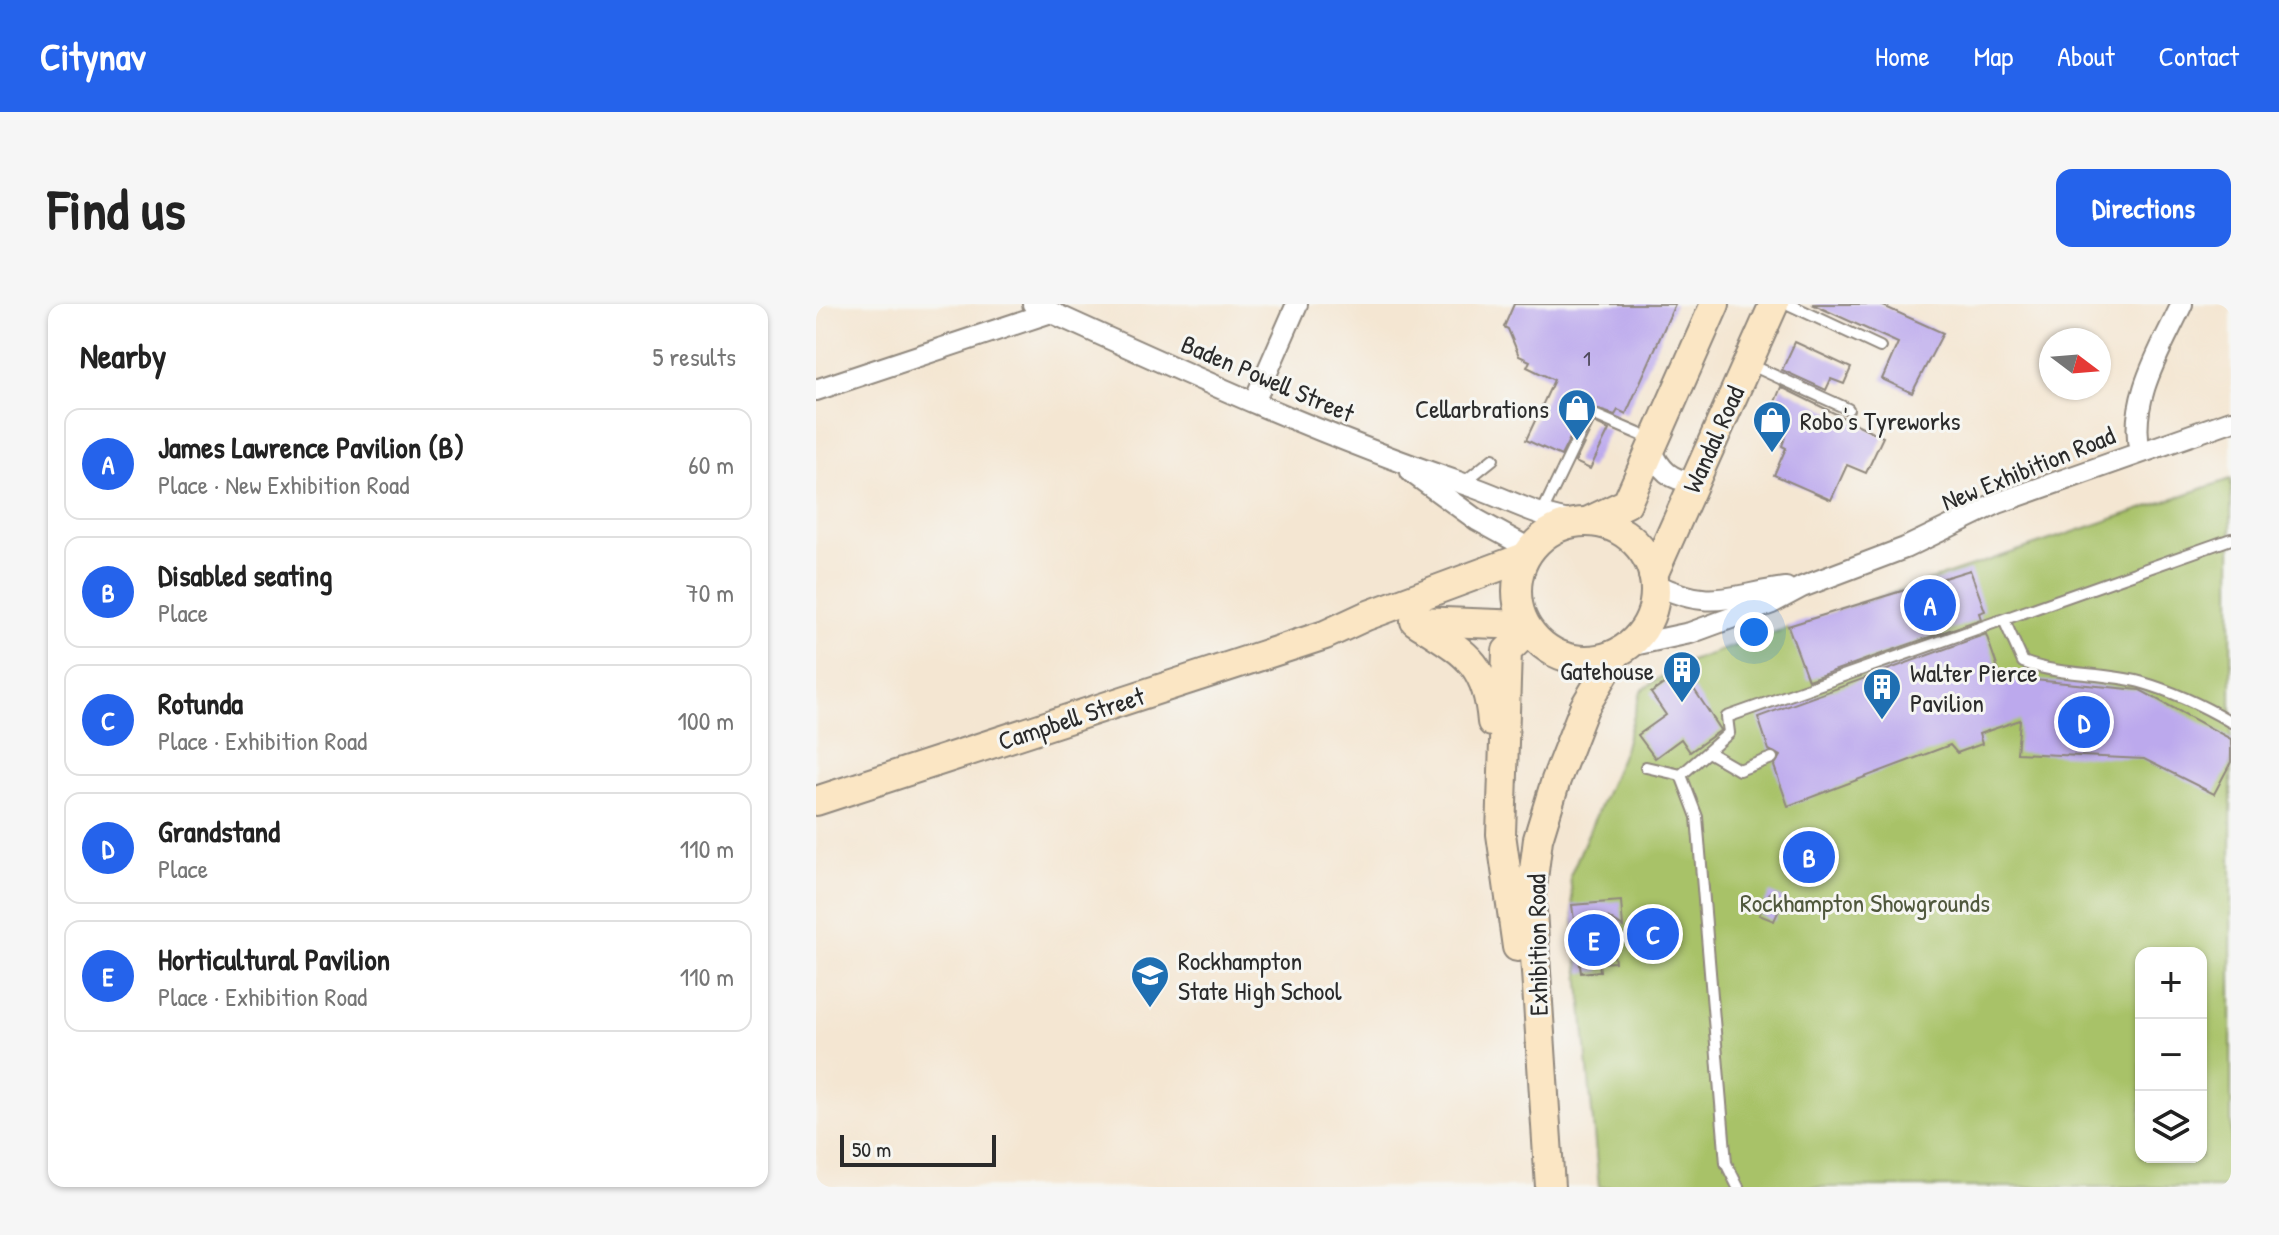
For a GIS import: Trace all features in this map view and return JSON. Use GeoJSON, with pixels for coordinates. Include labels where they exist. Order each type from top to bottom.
{"type":"FeatureCollection","features":[{"type":"Feature","properties":{"kind":"street"},"geometry":{"type":"LineString","coordinates":[[1254,402],[1297,304]]}},
{"type":"Feature","properties":{"kind":"street","name":"Wandal Road"},"geometry":{"type":"LineString","coordinates":[[1583,522],[1627,503],[1715,304]]}},
{"type":"Feature","properties":{"kind":"street","name":"Wandal Road"},"geometry":{"type":"LineString","coordinates":[[1654,580],[1694,481],[1774,304]]}},
{"type":"Feature","properties":{"kind":"street"},"geometry":{"type":"LineString","coordinates":[[2140,452],[2136,433],[2142,395],[2182,304]]}},
{"type":"Feature","properties":{"kind":"street"},"geometry":{"type":"LineString","coordinates":[[816,390],[1042,308]]}},
{"type":"Feature","properties":{"kind":"street","name":"Baden Powell Street"},"geometry":{"type":"LineString","coordinates":[[1042,308],[1395,461],[1463,483],[1541,515],[1583,522]]}},
{"type":"Feature","properties":{"kind":"street","name":"New Exhibition Road"},"geometry":{"type":"LineString","coordinates":[[1622,650],[1690,633],[1772,603],[1802,587],[1905,548],[1998,503],[2231,421]]}},
{"type":"Feature","properties":{"kind":"street"},"geometry":{"type":"LineString","coordinates":[[1653,445],[1664,471],[1677,480],[1694,481]]}},
{"type":"Feature","properties":{"kind":"street","name":"Baden Powell Street"},"geometry":{"type":"LineString","coordinates":[[1395,461],[1528,553]]}},
{"type":"Feature","properties":{"kind":"street"},"geometry":{"type":"LineString","coordinates":[[1583,522],[1623,532],[1637,544],[1654,580],[1649,619],[1622,650],[1577,661],[1541,645],[1526,628],[1517,603],[1517,579],[1528,553],[1551,532],[1583,522]]}},
{"type":"Feature","properties":{"kind":"street","name":"Campbell Street"},"geometry":{"type":"LineString","coordinates":[[816,801],[1325,635],[1528,553]]}},
{"type":"Feature","properties":{"kind":"street","name":"New Exhibition Road"},"geometry":{"type":"LineString","coordinates":[[1654,580],[1683,598],[1715,602],[1802,587]]}},
{"type":"Feature","properties":{"kind":"street","name":"Campbell Street"},"geometry":{"type":"LineString","coordinates":[[1325,635],[1415,621],[1526,628]]}},
{"type":"Feature","properties":{"kind":"street","name":"Exhibition Road"},"geometry":{"type":"LineString","coordinates":[[1415,621],[1480,670],[1490,695],[1501,834],[1547,1157]]}},
{"type":"Feature","properties":{"kind":"street","name":"Exhibition Road"},"geometry":{"type":"LineString","coordinates":[[1501,834],[1507,651],[1526,628]]}},
{"type":"Feature","properties":{"kind":"street","name":"Exhibition Road"},"geometry":{"type":"LineString","coordinates":[[1550,1187],[1531,895],[1538,839],[1572,737],[1622,650]]}},
{"type":"Feature","properties":{"kind":"lane"},"geometry":{"type":"LineString","coordinates":[[1788,304],[1880,347]]}},
{"type":"Feature","properties":{"kind":"lane"},"geometry":{"type":"LineString","coordinates":[[1747,363],[1848,409]]}},
{"type":"Feature","properties":{"kind":"lane"},"geometry":{"type":"LineString","coordinates":[[1541,515],[1590,413],[1653,445]]}},
{"type":"Feature","properties":{"kind":"lane"},"geometry":{"type":"LineString","coordinates":[[1463,483],[1493,459]]}},
{"type":"Feature","properties":{"kind":"lane"},"geometry":{"type":"LineString","coordinates":[[1681,775],[1729,733],[1727,717],[1948,636],[2004,620],[2231,539]]}},
{"type":"Feature","properties":{"kind":"lane"},"geometry":{"type":"LineString","coordinates":[[2004,620],[2023,662],[2048,671],[2138,681],[2196,702],[2231,722]]}},
{"type":"Feature","properties":{"kind":"lane"},"geometry":{"type":"LineString","coordinates":[[1708,752],[1739,770],[1772,758]]}},
{"type":"Feature","properties":{"kind":"lane"},"geometry":{"type":"LineString","coordinates":[[1646,767],[1681,775]]}},
{"type":"Feature","properties":{"kind":"lane"},"geometry":{"type":"LineString","coordinates":[[1681,775],[1697,817],[1726,1163],[1738,1187]]}},
{"type":"Feature","properties":{"kind":"green space","name":"Rockhampton Showgrounds"},"geometry":{"type":"Polygon","coordinates":[[[2231,479],[2231,1187],[1599,1187],[1570,876],[1624,750],[1641,691],[1678,665],[2231,479]]]}},
{"type":"Feature","properties":{"kind":"building"},"geometry":{"type":"Polygon","coordinates":[[[1514,304],[1675,304],[1626,414],[1618,410],[1615,415],[1586,406],[1561,456],[1526,440],[1554,380],[1527,367],[1530,361],[1519,356],[1508,329],[1504,327],[1514,304]]]}},
{"type":"Feature","properties":{"kind":"building"},"geometry":{"type":"Polygon","coordinates":[[[1812,304],[1879,304],[1943,333],[1912,393],[1882,379],[1898,343],[1812,304]]]}},
{"type":"Feature","properties":{"kind":"building"},"geometry":{"type":"Polygon","coordinates":[[[1795,342],[1851,368],[1844,384],[1831,379],[1826,390],[1782,370],[1795,342]]]}},
{"type":"Feature","properties":{"kind":"building"},"geometry":{"type":"Polygon","coordinates":[[[1781,387],[1883,437],[1866,473],[1847,465],[1831,500],[1774,475],[1786,448],[1782,446],[1791,421],[1771,412],[1781,387]]]}},
{"type":"Feature","properties":{"kind":"building"},"geometry":{"type":"Polygon","coordinates":[[[1594,423],[1609,430],[1590,469],[1575,462],[1594,423]]]}},
{"type":"Feature","properties":{"kind":"building"},"geometry":{"type":"Polygon","coordinates":[[[1970,570],[1985,611],[1979,613],[1981,619],[1808,680],[1788,626],[1970,570]]]}},
{"type":"Feature","properties":{"kind":"building"},"geometry":{"type":"Polygon","coordinates":[[[1986,634],[2001,677],[2140,690],[2231,739],[2231,762],[2214,794],[2144,759],[2017,753],[2020,720],[1979,734],[1982,744],[1957,753],[1950,745],[1788,806],[1774,766],[1780,756],[1769,750],[1758,717],[1986,634]]]}},
{"type":"Feature","properties":{"kind":"building","name":"Gatehouse"},"geometry":{"type":"Polygon","coordinates":[[[1682,671],[1721,730],[1690,752],[1681,739],[1655,758],[1638,735],[1666,715],[1651,693],[1682,671]]]}},
{"type":"Feature","properties":{"kind":"building"},"geometry":{"type":"Polygon","coordinates":[[[1818,838],[1828,850],[1801,877],[1789,865],[1818,838]]]}},
{"type":"Feature","properties":{"kind":"building"},"geometry":{"type":"Polygon","coordinates":[[[1770,892],[1784,899],[1774,921],[1759,915],[1770,892]]]}},
{"type":"Feature","properties":{"kind":"building"},"geometry":{"type":"Polygon","coordinates":[[[1621,901],[1623,927],[1609,918],[1615,962],[1599,963],[1600,971],[1581,973],[1572,905],[1621,901]]]}},
{"type":"Feature","properties":{"kind":"building"},"geometry":{"type":"Polygon","coordinates":[[[1657,922],[1664,928],[1665,937],[1659,945],[1651,946],[1637,937],[1647,923],[1657,922]]]}},
{"type":"Feature","properties":{"kind":"place","name":"Cellarbrations"},"geometry":{"type":"Point","coordinates":[1577,442]}},
{"type":"Feature","properties":{"kind":"place","name":"Robo's Tyreworks"},"geometry":{"type":"Point","coordinates":[1772,454]}},
{"type":"Feature","properties":{"kind":"place","name":"James Lawrence Pavilion (B)"},"geometry":{"type":"Point","coordinates":[1930,605]}},
{"type":"Feature","properties":{"kind":"place","name":"Gatehouse"},"geometry":{"type":"Point","coordinates":[1682,704]}},
{"type":"Feature","properties":{"kind":"place","name":"Walter Pierce Pavilion"},"geometry":{"type":"Point","coordinates":[1882,721]}},
{"type":"Feature","properties":{"kind":"place","name":"Grandstand"},"geometry":{"type":"Point","coordinates":[2084,722]}},
{"type":"Feature","properties":{"kind":"place","name":"Disabled seating"},"geometry":{"type":"Point","coordinates":[1809,857]}},
{"type":"Feature","properties":{"kind":"place","name":"Rotunda"},"geometry":{"type":"Point","coordinates":[1653,934]}},
{"type":"Feature","properties":{"kind":"place","name":"Horticultural Pavilion"},"geometry":{"type":"Point","coordinates":[1594,940]}},
{"type":"Feature","properties":{"kind":"place","name":"Rockhampton State High School"},"geometry":{"type":"Point","coordinates":[1150,1009]}}]}
